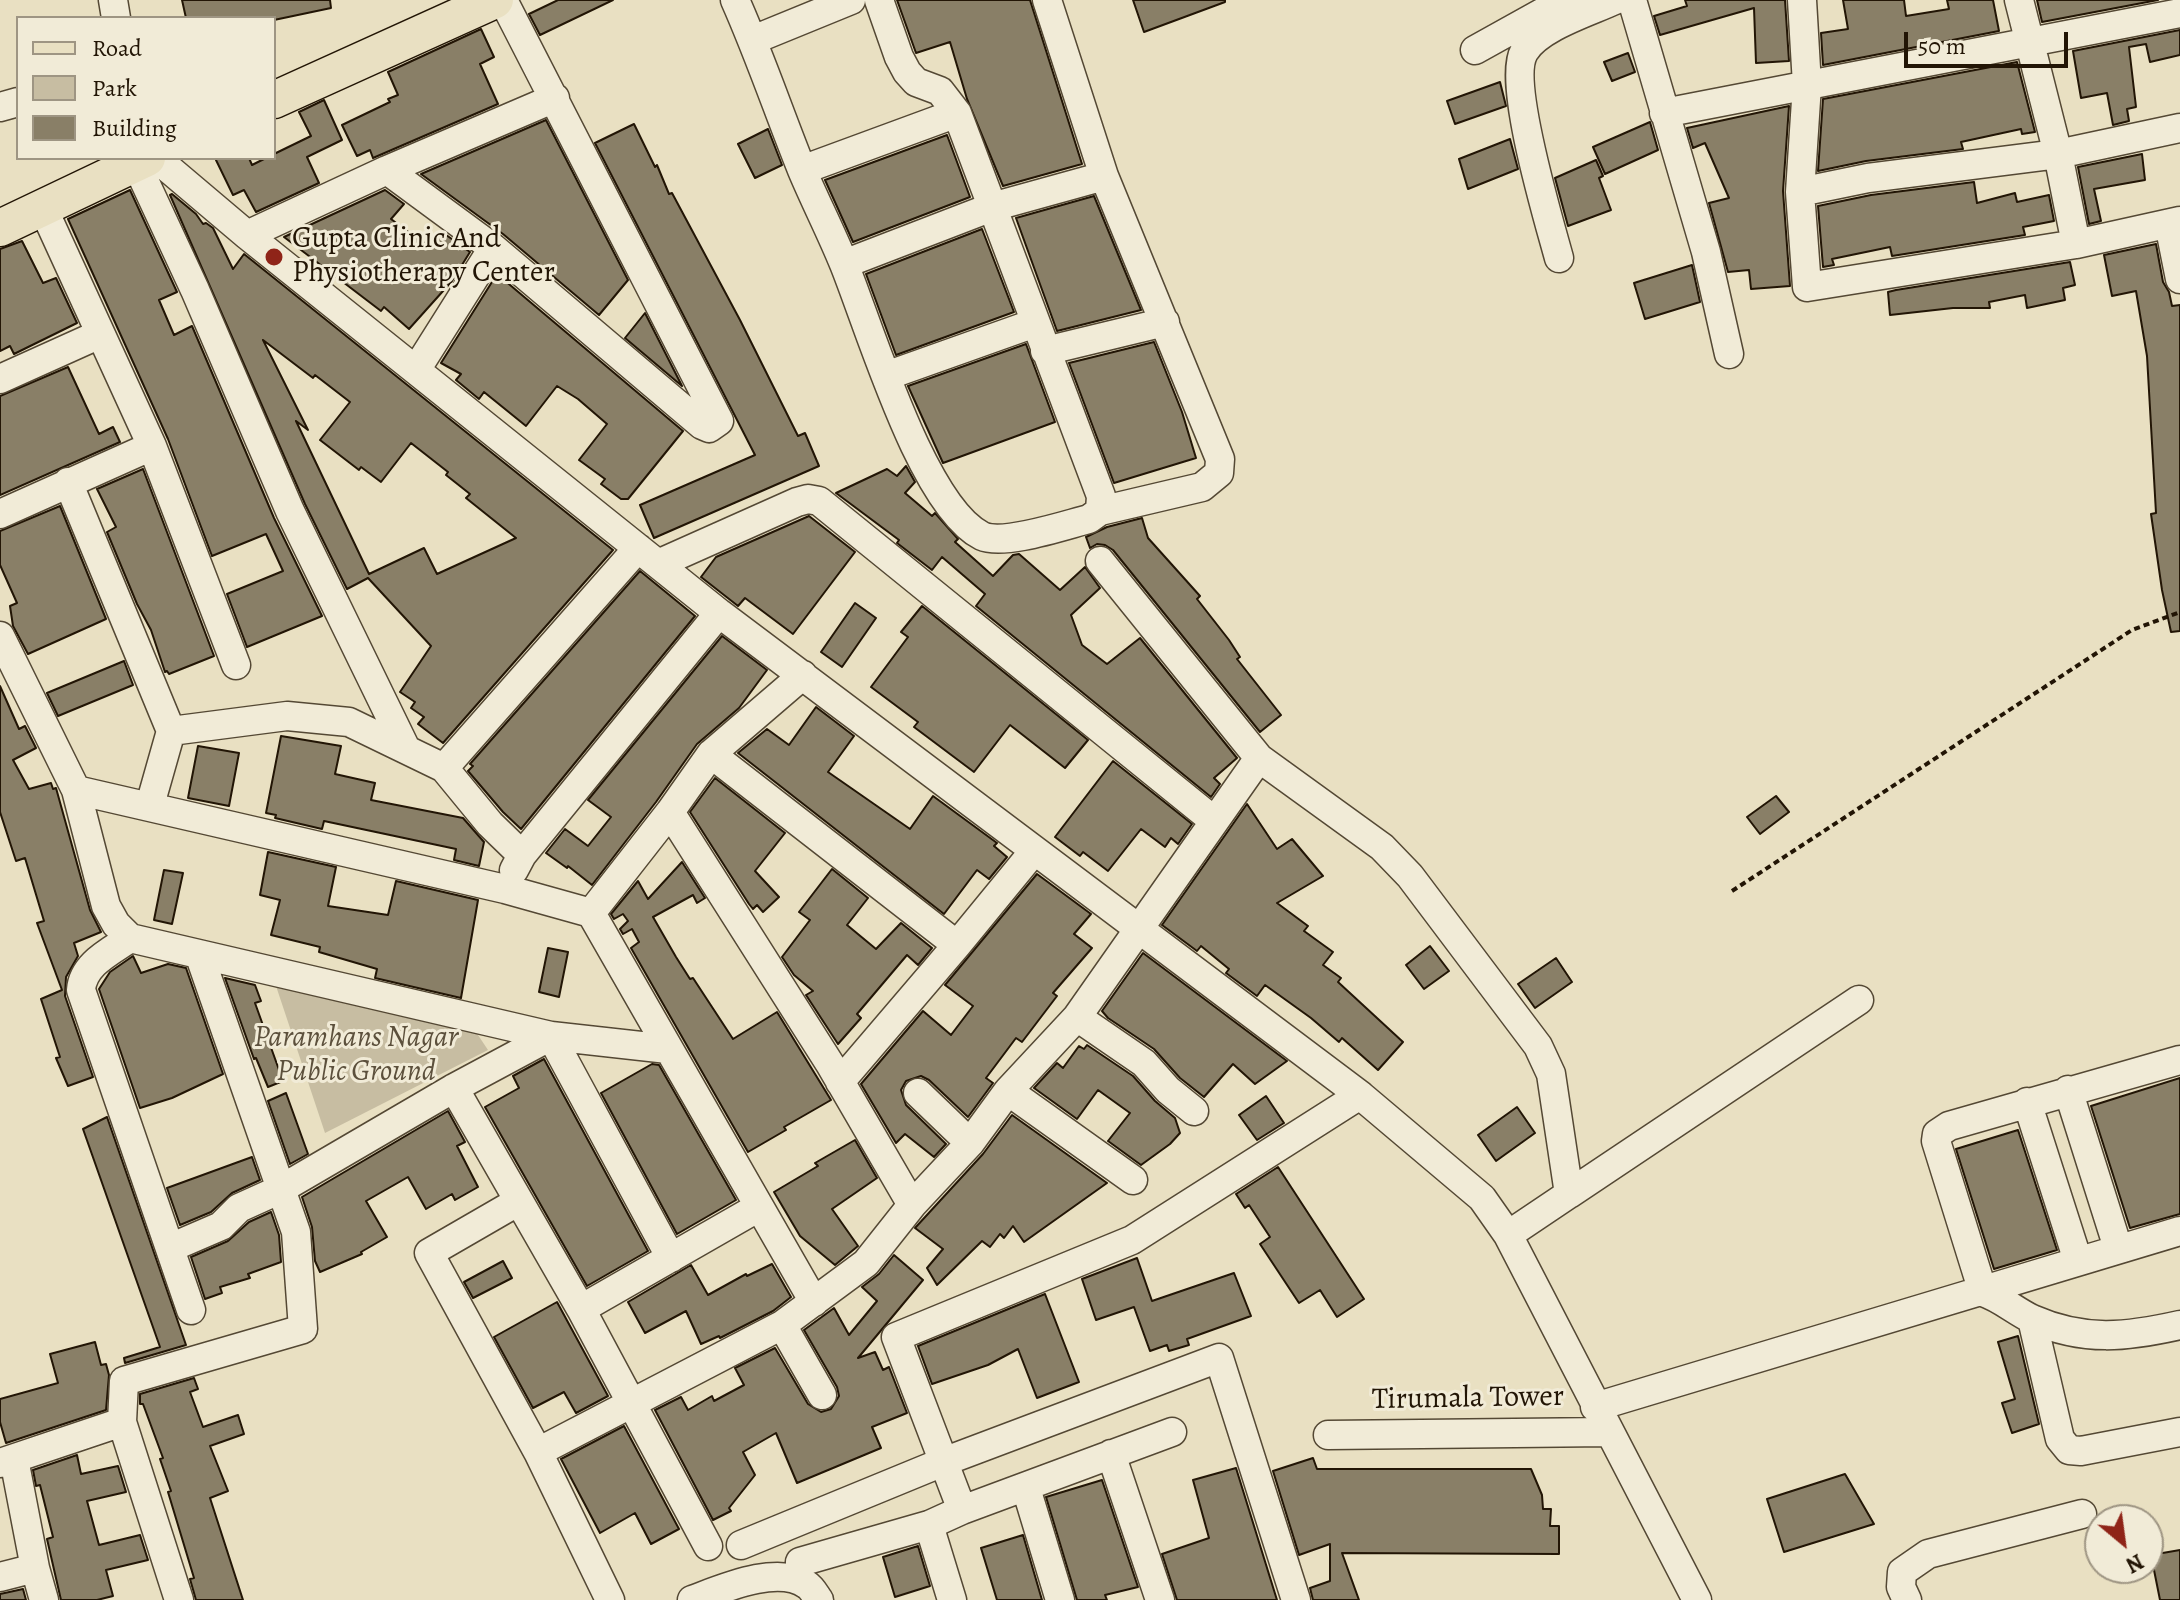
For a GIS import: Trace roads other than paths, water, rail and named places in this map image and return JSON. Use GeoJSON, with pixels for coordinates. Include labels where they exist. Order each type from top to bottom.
{"type":"FeatureCollection","features":[{"type":"Feature","properties":{"kind":"main road"},"geometry":{"type":"LineString","coordinates":[[276,99],[495,0]]}},
{"type":"Feature","properties":{"kind":"main road"},"geometry":{"type":"LineString","coordinates":[[0,228],[146,160]]}},
{"type":"Feature","properties":{"kind":"street"},"geometry":{"type":"LineString","coordinates":[[387,170],[493,248],[702,425],[709,428],[719,421],[503,0]]}},
{"type":"Feature","properties":{"kind":"street"},"geometry":{"type":"LineString","coordinates":[[735,0],[802,170],[844,264],[886,376],[935,483],[949,507],[972,529],[986,538],[1005,539],[1089,519],[1100,511],[1202,487],[1219,473],[1220,459],[1104,176],[1047,0]]}},
{"type":"Feature","properties":{"kind":"street"},"geometry":{"type":"LineString","coordinates":[[753,40],[851,0]]}},
{"type":"Feature","properties":{"kind":"street"},"geometry":{"type":"LineString","coordinates":[[879,0],[907,72],[916,82],[940,91],[957,113],[1101,496],[1100,511]]}},
{"type":"Feature","properties":{"kind":"street"},"geometry":{"type":"LineString","coordinates":[[1475,50],[1565,0]]}},
{"type":"Feature","properties":{"kind":"street"},"geometry":{"type":"LineString","coordinates":[[1559,258],[1536,173],[1522,100],[1519,71],[1522,54],[1544,32],[1615,0]]}},
{"type":"Feature","properties":{"kind":"street"},"geometry":{"type":"LineString","coordinates":[[1632,0],[1646,39],[1664,113],[1706,252],[1729,354]]}},
{"type":"Feature","properties":{"kind":"street"},"geometry":{"type":"LineString","coordinates":[[1802,0],[1807,85],[1800,192],[1807,287],[2076,244],[2174,222],[2180,279]]}},
{"type":"Feature","properties":{"kind":"street"},"geometry":{"type":"LineString","coordinates":[[2019,0],[2058,154],[2076,244]]}},
{"type":"Feature","properties":{"kind":"street"},"geometry":{"type":"LineString","coordinates":[[1664,113],[2180,13]]}},
{"type":"Feature","properties":{"kind":"street"},"geometry":{"type":"LineString","coordinates":[[247,235],[387,170],[555,98]]}},
{"type":"Feature","properties":{"kind":"street"},"geometry":{"type":"LineString","coordinates":[[802,170],[957,113]]}},
{"type":"Feature","properties":{"kind":"street"},"geometry":{"type":"LineString","coordinates":[[1800,192],[1868,178],[2058,154],[2180,128]]}},
{"type":"Feature","properties":{"kind":"street"},"geometry":{"type":"LineString","coordinates":[[146,160],[247,235],[719,613],[1360,1095],[1482,1198],[1508,1235],[1697,1600]]}},
{"type":"Feature","properties":{"kind":"street"},"geometry":{"type":"LineString","coordinates":[[146,160],[195,290],[290,511],[406,749]]}},
{"type":"Feature","properties":{"kind":"street"},"geometry":{"type":"LineString","coordinates":[[844,264],[992,207],[1104,176]]}},
{"type":"Feature","properties":{"kind":"street"},"geometry":{"type":"LineString","coordinates":[[43,208],[152,446],[236,665]]}},
{"type":"Feature","properties":{"kind":"street"},"geometry":{"type":"LineString","coordinates":[[416,370],[493,248]]}},
{"type":"Feature","properties":{"kind":"street"},"geometry":{"type":"LineString","coordinates":[[1045,351],[1165,322]]}},
{"type":"Feature","properties":{"kind":"street"},"geometry":{"type":"LineString","coordinates":[[886,376],[1035,323]]}},
{"type":"Feature","properties":{"kind":"street"},"geometry":{"type":"LineString","coordinates":[[0,379],[100,334]]}},
{"type":"Feature","properties":{"kind":"street"},"geometry":{"type":"LineString","coordinates":[[0,514],[152,446]]}},
{"type":"Feature","properties":{"kind":"street"},"geometry":{"type":"LineString","coordinates":[[68,482],[171,731],[150,805]]}},
{"type":"Feature","properties":{"kind":"street"},"geometry":{"type":"LineString","coordinates":[[444,768],[648,556],[808,499],[819,501],[1213,820]]}},
{"type":"Feature","properties":{"kind":"street"},"geometry":{"type":"LineString","coordinates":[[1100,561],[1259,758],[1382,847],[1410,876],[1538,1046],[1551,1074],[1569,1194]]}},
{"type":"Feature","properties":{"kind":"street"},"geometry":{"type":"LineString","coordinates":[[505,889],[522,855],[719,613]]}},
{"type":"Feature","properties":{"kind":"street"},"geometry":{"type":"LineString","coordinates":[[0,636],[76,790],[106,906],[116,924],[130,938],[551,1036],[668,1049]]}},
{"type":"Feature","properties":{"kind":"street"},"geometry":{"type":"LineString","coordinates":[[591,913],[711,754],[803,675]]}},
{"type":"Feature","properties":{"kind":"street"},"geometry":{"type":"LineString","coordinates":[[171,731],[287,716],[349,722],[444,768],[481,814],[522,855]]}},
{"type":"Feature","properties":{"kind":"street"},"geometry":{"type":"LineString","coordinates":[[711,754],[957,945]]}},
{"type":"Feature","properties":{"kind":"street"},"geometry":{"type":"LineString","coordinates":[[538,1452],[782,1325],[866,1263],[912,1205],[970,1143],[1008,1091],[1077,1017],[1259,758]]}},
{"type":"Feature","properties":{"kind":"street"},"geometry":{"type":"LineString","coordinates":[[76,790],[505,889],[591,913],[814,1302]]}},
{"type":"Feature","properties":{"kind":"street"},"geometry":{"type":"LineString","coordinates":[[670,812],[840,1082],[912,1205]]}},
{"type":"Feature","properties":{"kind":"street"},"geometry":{"type":"LineString","coordinates":[[840,1082],[1034,851]]}},
{"type":"Feature","properties":{"kind":"street"},"geometry":{"type":"LineString","coordinates":[[130,938],[89,968],[82,979],[81,990],[191,1310]]}},
{"type":"Feature","properties":{"kind":"street"},"geometry":{"type":"LineString","coordinates":[[179,1600],[122,1422],[124,1381],[303,1329],[296,1232],[199,954]]}},
{"type":"Feature","properties":{"kind":"street"},"geometry":{"type":"LineString","coordinates":[[1508,1235],[1859,1000]]}},
{"type":"Feature","properties":{"kind":"street"},"geometry":{"type":"LineString","coordinates":[[1077,1017],[1144,1063],[1168,1090],[1194,1111]]}},
{"type":"Feature","properties":{"kind":"street"},"geometry":{"type":"LineString","coordinates":[[170,1248],[221,1226],[239,1208],[281,1189],[454,1088],[551,1036]]}},
{"type":"Feature","properties":{"kind":"street"},"geometry":{"type":"LineString","coordinates":[[551,1036],[671,1258]]}},
{"type":"Feature","properties":{"kind":"street"},"geometry":{"type":"LineString","coordinates":[[2180,1060],[1949,1126],[1937,1134],[1936,1141],[1983,1292],[2032,1319],[2080,1334],[2138,1335],[2180,1325]]}},
{"type":"Feature","properties":{"kind":"street"},"geometry":{"type":"LineString","coordinates":[[454,1088],[581,1309],[708,1546]]}},
{"type":"Feature","properties":{"kind":"street"},"geometry":{"type":"LineString","coordinates":[[2068,1090],[2118,1248]]}},
{"type":"Feature","properties":{"kind":"street"},"geometry":{"type":"LineString","coordinates":[[1008,1091],[1133,1180]]}},
{"type":"Feature","properties":{"kind":"street"},"geometry":{"type":"LineString","coordinates":[[918,1093],[970,1143]]}},
{"type":"Feature","properties":{"kind":"street"},"geometry":{"type":"LineString","coordinates":[[962,1510],[896,1337],[1132,1240],[1360,1095]]}},
{"type":"Feature","properties":{"kind":"street"},"geometry":{"type":"LineString","coordinates":[[2027,1102],[2078,1261]]}},
{"type":"Feature","properties":{"kind":"street"},"geometry":{"type":"LineString","coordinates":[[519,1201],[429,1253],[538,1452],[610,1600]]}},
{"type":"Feature","properties":{"kind":"street"},"geometry":{"type":"LineString","coordinates":[[581,1309],[759,1207]]}},
{"type":"Feature","properties":{"kind":"street","name":"Tirumala Tower"},"geometry":{"type":"LineString","coordinates":[[1328,1435],[1602,1420],[1983,1292],[2180,1231]]}},
{"type":"Feature","properties":{"kind":"street"},"geometry":{"type":"LineString","coordinates":[[2032,1319],[2060,1439],[2069,1450],[2081,1451],[2180,1432]]}},
{"type":"Feature","properties":{"kind":"street"},"geometry":{"type":"LineString","coordinates":[[782,1325],[822,1395]]}},
{"type":"Feature","properties":{"kind":"street"},"geometry":{"type":"LineString","coordinates":[[741,1545],[943,1462],[1219,1358],[1296,1600]]}},
{"type":"Feature","properties":{"kind":"street"},"geometry":{"type":"LineString","coordinates":[[44,1600],[7,1461],[122,1422]]}},
{"type":"Feature","properties":{"kind":"street"},"geometry":{"type":"LineString","coordinates":[[800,1562],[929,1525],[1172,1432]]}},
{"type":"Feature","properties":{"kind":"street"},"geometry":{"type":"LineString","coordinates":[[1111,1454],[1160,1600]]}},
{"type":"Feature","properties":{"kind":"street"},"geometry":{"type":"LineString","coordinates":[[1026,1488],[1060,1600]]}},
{"type":"Feature","properties":{"kind":"street"},"geometry":{"type":"LineString","coordinates":[[1907,1600],[1901,1587],[1902,1572],[1917,1559],[2082,1514]]}},
{"type":"Feature","properties":{"kind":"street"},"geometry":{"type":"LineString","coordinates":[[929,1525],[952,1600]]}},
{"type":"Feature","properties":{"kind":"street"},"geometry":{"type":"LineString","coordinates":[[0,1577],[35,1568]]}},
{"type":"Feature","properties":{"kind":"street"},"geometry":{"type":"LineString","coordinates":[[692,1600],[755,1580],[782,1577],[807,1585],[819,1600]]}},
{"type":"Feature","properties":{"kind":"place","name":"Gupta Clinic And Physiotherapy Center"},"geometry":{"type":"Point","coordinates":[274,257]}},
{"type":"Feature","properties":{"kind":"park label","name":"Paramhans Nagar Public Ground"},"geometry":{"type":"Point","coordinates":[356,1056]}}]}
